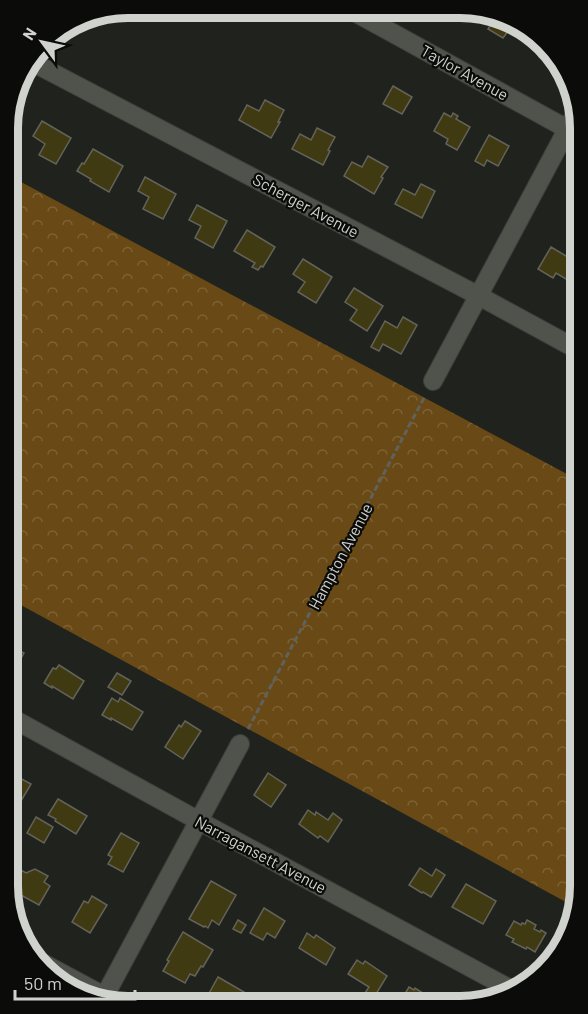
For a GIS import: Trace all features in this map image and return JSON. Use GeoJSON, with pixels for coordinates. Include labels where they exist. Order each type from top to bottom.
{"type":"FeatureCollection","features":[{"type":"Feature","properties":{"kind":"street","name":"Taylor Avenue"},"geometry":{"type":"LineString","coordinates":[[365,18],[570,130]]}},
{"type":"Feature","properties":{"kind":"street","name":"Scherger Avenue"},"geometry":{"type":"LineString","coordinates":[[51,72],[570,346]]}},
{"type":"Feature","properties":{"kind":"street"},"geometry":{"type":"LineString","coordinates":[[433,381],[479,296],[570,139]]}},
{"type":"Feature","properties":{"kind":"street","name":"Narragansett Avenue"},"geometry":{"type":"LineString","coordinates":[[18,721],[505,986]]}},
{"type":"Feature","properties":{"kind":"street"},"geometry":{"type":"LineString","coordinates":[[106,993],[240,744]]}},
{"type":"Feature","properties":{"kind":"path","name":"Hampton Avenue"},"geometry":{"type":"LineString","coordinates":[[240,744],[433,381]]}},
{"type":"Feature","properties":{"kind":"green space"},"geometry":{"type":"Polygon","coordinates":[[[18,180],[570,476],[569,903],[18,603],[18,180]]]}},
{"type":"Feature","properties":{"kind":"building"},"geometry":{"type":"Polygon","coordinates":[[[492,23],[509,30],[503,38],[488,29],[492,23]]]}},
{"type":"Feature","properties":{"kind":"building"},"geometry":{"type":"Polygon","coordinates":[[[393,86],[412,97],[402,114],[383,104],[393,86]]]}},
{"type":"Feature","properties":{"kind":"building"},"geometry":{"type":"Polygon","coordinates":[[[265,100],[284,110],[271,138],[239,120],[247,105],[259,111],[265,100]]]}},
{"type":"Feature","properties":{"kind":"building"},"geometry":{"type":"Polygon","coordinates":[[[444,113],[451,117],[453,113],[458,116],[456,119],[470,127],[457,150],[446,144],[448,139],[434,131],[444,113]]]}},
{"type":"Feature","properties":{"kind":"building"},"geometry":{"type":"Polygon","coordinates":[[[42,121],[71,138],[56,164],[39,155],[45,144],[33,136],[42,121]]]}},
{"type":"Feature","properties":{"kind":"building"},"geometry":{"type":"Polygon","coordinates":[[[317,128],[335,137],[323,165],[292,149],[300,134],[311,140],[317,128]]]}},
{"type":"Feature","properties":{"kind":"building"},"geometry":{"type":"Polygon","coordinates":[[[489,135],[509,146],[498,166],[487,160],[484,166],[475,161],[489,135]]]}},
{"type":"Feature","properties":{"kind":"building"},"geometry":{"type":"Polygon","coordinates":[[[93,149],[123,166],[109,192],[77,171],[93,149]]]}},
{"type":"Feature","properties":{"kind":"building"},"geometry":{"type":"Polygon","coordinates":[[[368,156],[388,167],[374,194],[344,176],[352,162],[362,167],[368,156]]]}},
{"type":"Feature","properties":{"kind":"building"},"geometry":{"type":"Polygon","coordinates":[[[145,177],[176,194],[163,219],[143,209],[149,197],[138,191],[145,177]]]}},
{"type":"Feature","properties":{"kind":"building"},"geometry":{"type":"Polygon","coordinates":[[[421,184],[435,191],[422,218],[395,204],[403,189],[415,195],[421,184]]]}},
{"type":"Feature","properties":{"kind":"building"},"geometry":{"type":"Polygon","coordinates":[[[197,205],[227,221],[213,248],[195,238],[201,226],[189,220],[197,205]]]}},
{"type":"Feature","properties":{"kind":"building"},"geometry":{"type":"Polygon","coordinates":[[[247,230],[275,247],[263,267],[261,266],[258,270],[252,267],[255,263],[234,251],[247,230]]]}},
{"type":"Feature","properties":{"kind":"building"},"geometry":{"type":"Polygon","coordinates":[[[551,247],[570,258],[570,272],[566,279],[556,273],[553,278],[538,269],[551,247]]]}},
{"type":"Feature","properties":{"kind":"building"},"geometry":{"type":"Polygon","coordinates":[[[303,259],[332,277],[316,303],[298,292],[305,282],[293,274],[303,259]]]}},
{"type":"Feature","properties":{"kind":"building"},"geometry":{"type":"Polygon","coordinates":[[[354,288],[383,306],[367,331],[350,320],[357,310],[345,302],[354,288]]]}},
{"type":"Feature","properties":{"kind":"building"},"geometry":{"type":"Polygon","coordinates":[[[403,317],[417,325],[401,354],[383,344],[379,351],[371,347],[385,321],[397,328],[403,317]]]}},
{"type":"Feature","properties":{"kind":"building"},"geometry":{"type":"Polygon","coordinates":[[[18,650],[24,653],[18,664],[18,650]]]}},
{"type":"Feature","properties":{"kind":"building"},"geometry":{"type":"Polygon","coordinates":[[[59,665],[84,681],[73,699],[44,683],[53,668],[56,669],[59,665]]]}},
{"type":"Feature","properties":{"kind":"building"},"geometry":{"type":"Polygon","coordinates":[[[117,673],[131,681],[122,695],[108,687],[117,673]]]}},
{"type":"Feature","properties":{"kind":"building"},"geometry":{"type":"Polygon","coordinates":[[[112,698],[118,702],[120,698],[143,712],[132,730],[102,715],[112,698]]]}},
{"type":"Feature","properties":{"kind":"building"},"geometry":{"type":"Polygon","coordinates":[[[185,721],[201,731],[183,759],[165,747],[179,725],[181,727],[185,721]]]}},
{"type":"Feature","properties":{"kind":"building"},"geometry":{"type":"Polygon","coordinates":[[[268,773],[286,785],[271,807],[254,795],[268,773]]]}},
{"type":"Feature","properties":{"kind":"building"},"geometry":{"type":"Polygon","coordinates":[[[18,777],[31,784],[21,801],[18,799],[18,777]]]}},
{"type":"Feature","properties":{"kind":"building"},"geometry":{"type":"Polygon","coordinates":[[[58,799],[87,816],[76,834],[48,815],[58,799]]]}},
{"type":"Feature","properties":{"kind":"building"},"geometry":{"type":"Polygon","coordinates":[[[308,810],[328,820],[333,813],[342,820],[328,842],[320,836],[318,838],[299,824],[308,810]]]}},
{"type":"Feature","properties":{"kind":"building"},"geometry":{"type":"Polygon","coordinates":[[[36,817],[53,827],[44,843],[27,833],[36,817]]]}},
{"type":"Feature","properties":{"kind":"building"},"geometry":{"type":"Polygon","coordinates":[[[121,833],[139,843],[123,872],[108,864],[112,857],[108,855],[121,833]]]}},
{"type":"Feature","properties":{"kind":"building"},"geometry":{"type":"Polygon","coordinates":[[[420,868],[432,876],[436,869],[445,875],[431,897],[409,885],[420,868]]]}},
{"type":"Feature","properties":{"kind":"building"},"geometry":{"type":"Polygon","coordinates":[[[19,869],[26,873],[35,869],[48,876],[44,882],[50,886],[39,905],[18,894],[19,869]]]}},
{"type":"Feature","properties":{"kind":"building"},"geometry":{"type":"Polygon","coordinates":[[[211,881],[236,895],[219,925],[212,920],[208,928],[189,919],[211,881]]]}},
{"type":"Feature","properties":{"kind":"building"},"geometry":{"type":"Polygon","coordinates":[[[466,884],[496,901],[483,924],[452,907],[466,884]]]}},
{"type":"Feature","properties":{"kind":"building"},"geometry":{"type":"Polygon","coordinates":[[[92,896],[107,905],[90,933],[72,922],[84,901],[88,903],[92,896]]]}},
{"type":"Feature","properties":{"kind":"building"},"geometry":{"type":"Polygon","coordinates":[[[264,908],[285,921],[275,938],[267,933],[263,940],[250,933],[264,908]]]}},
{"type":"Feature","properties":{"kind":"building"},"geometry":{"type":"Polygon","coordinates":[[[238,920],[246,925],[241,933],[233,929],[238,920]]]}},
{"type":"Feature","properties":{"kind":"building"},"geometry":{"type":"Polygon","coordinates":[[[527,920],[536,925],[534,929],[546,933],[535,952],[512,942],[514,939],[506,935],[514,921],[521,925],[527,920]]]}},
{"type":"Feature","properties":{"kind":"building"},"geometry":{"type":"Polygon","coordinates":[[[183,932],[213,950],[203,967],[201,966],[195,976],[190,974],[185,983],[163,971],[183,932]]]}},
{"type":"Feature","properties":{"kind":"building"},"geometry":{"type":"Polygon","coordinates":[[[307,933],[314,938],[316,935],[335,948],[326,965],[299,948],[307,933]]]}},
{"type":"Feature","properties":{"kind":"building"},"geometry":{"type":"Polygon","coordinates":[[[357,960],[363,964],[365,961],[387,976],[375,996],[369,996],[365,993],[369,987],[348,974],[357,960]]]}},
{"type":"Feature","properties":{"kind":"building"},"geometry":{"type":"Polygon","coordinates":[[[218,977],[244,992],[242,996],[208,996],[218,977]]]}},
{"type":"Feature","properties":{"kind":"building"},"geometry":{"type":"Polygon","coordinates":[[[409,987],[427,996],[404,996],[409,987]]]}}]}
